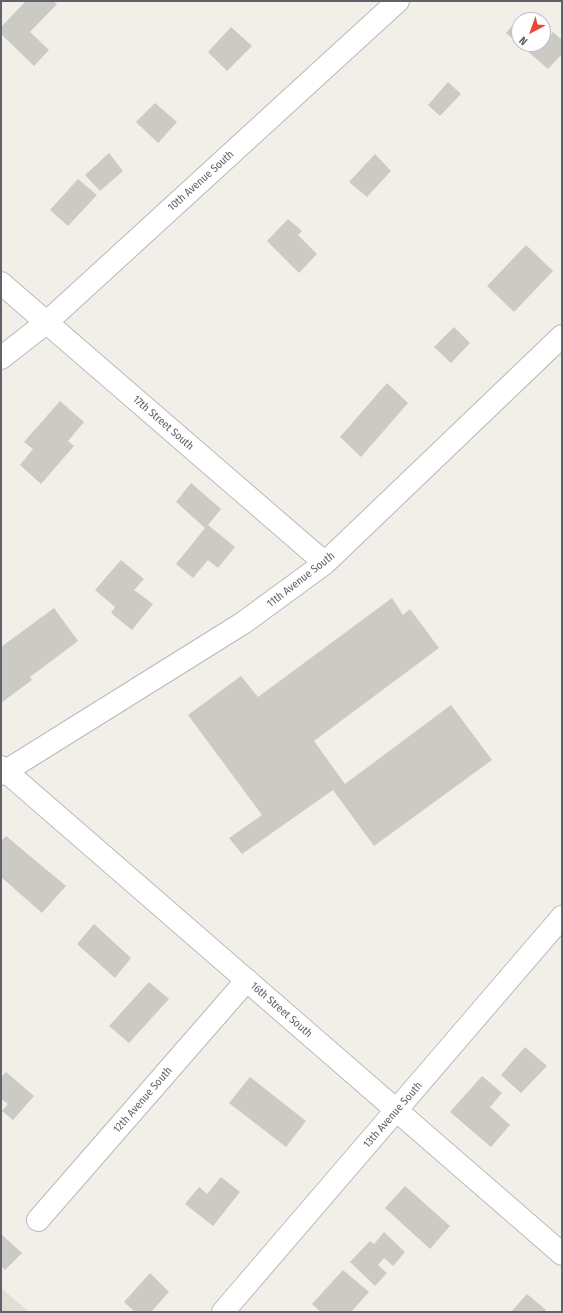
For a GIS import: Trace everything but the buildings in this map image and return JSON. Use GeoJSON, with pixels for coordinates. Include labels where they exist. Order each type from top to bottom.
{"type":"FeatureCollection","features":[{"type":"Feature","properties":{"kind":"street","name":"10th Avenue South"},"geometry":{"type":"LineString","coordinates":[[1,358],[46,322],[398,1]]}},
{"type":"Feature","properties":{"kind":"street","name":"17th Street South"},"geometry":{"type":"LineString","coordinates":[[1,283],[325,563]]}},
{"type":"Feature","properties":{"kind":"street","name":"11th Avenue South"},"geometry":{"type":"LineString","coordinates":[[3,770],[243,623],[325,563],[562,336]]}},
{"type":"Feature","properties":{"kind":"street","name":"16th Street South"},"geometry":{"type":"LineString","coordinates":[[3,770],[562,1254]]}},
{"type":"Feature","properties":{"kind":"street","name":"13th Avenue South"},"geometry":{"type":"LineString","coordinates":[[223,1312],[562,918]]}},
{"type":"Feature","properties":{"kind":"street","name":"12th Avenue South"},"geometry":{"type":"LineString","coordinates":[[38,1220],[247,980]]}},
{"type":"Feature","properties":{"kind":"shaded area"},"geometry":{"type":"Polygon","coordinates":[[[1,1288],[29,1312],[1,1312],[1,1288]]]}}]}
